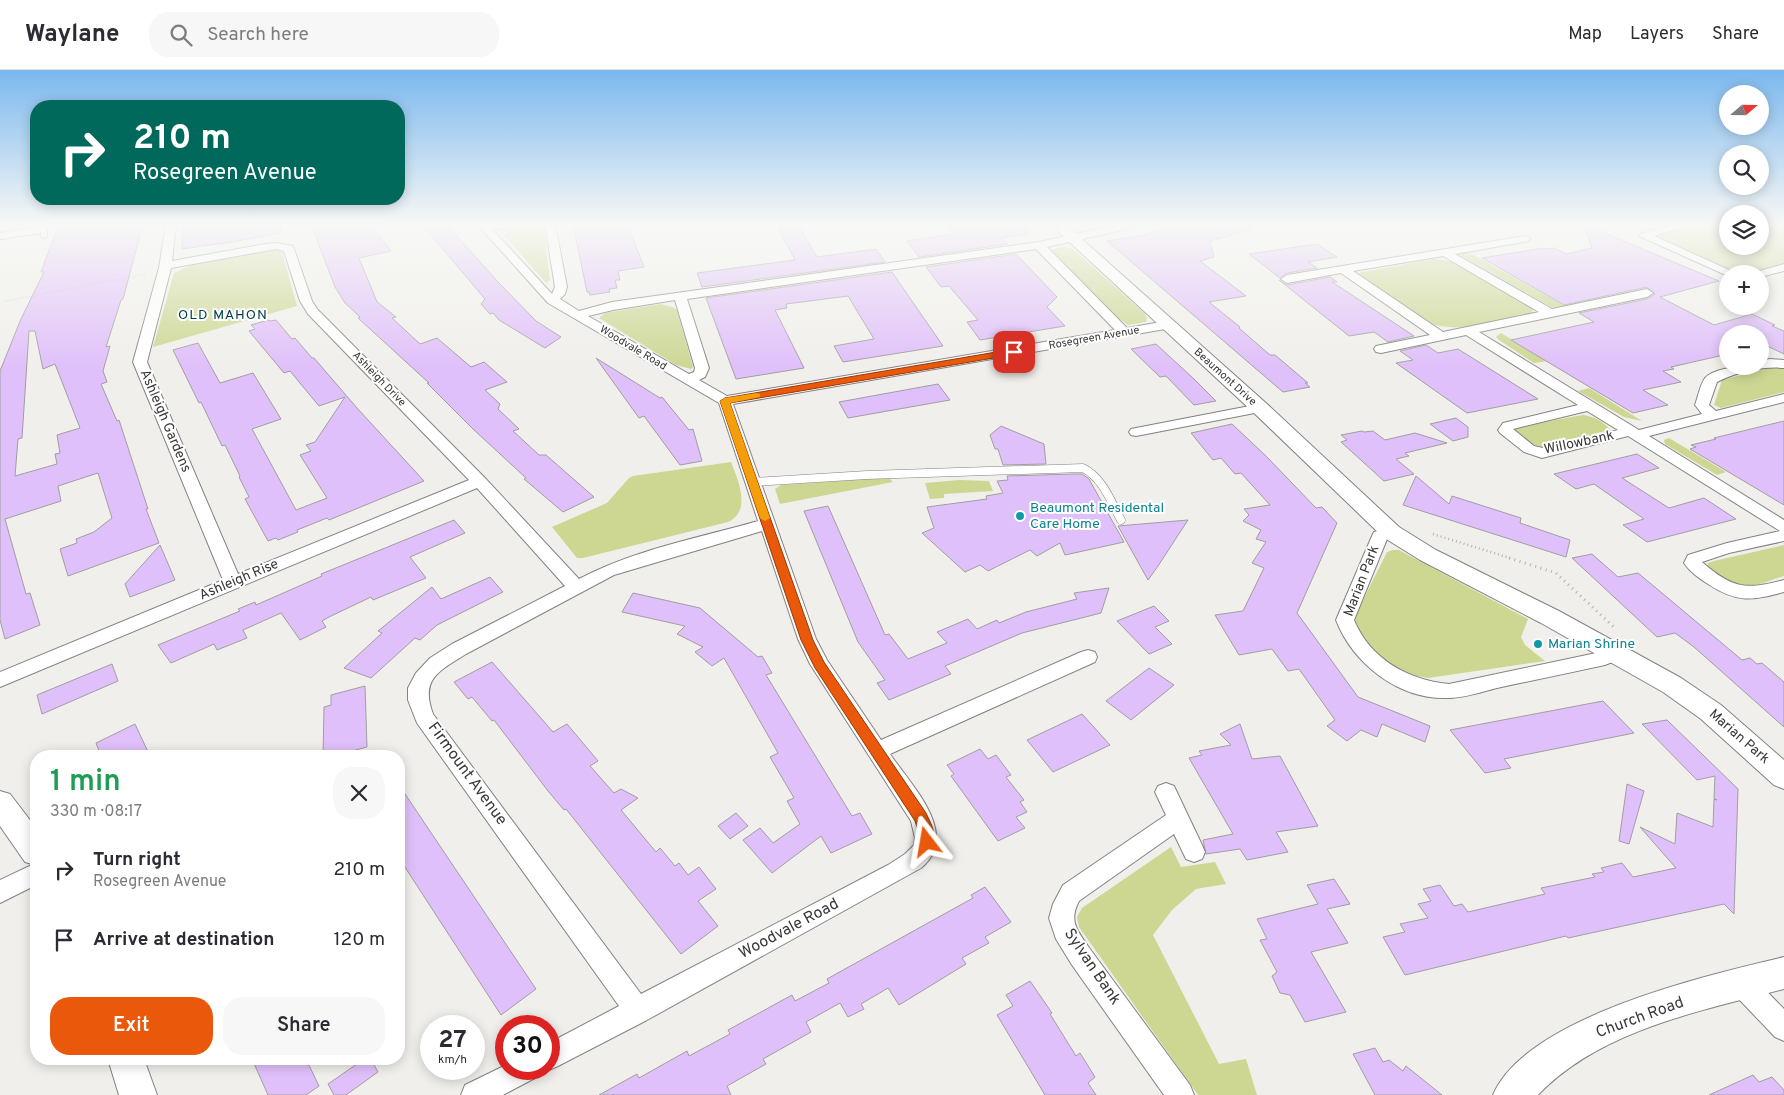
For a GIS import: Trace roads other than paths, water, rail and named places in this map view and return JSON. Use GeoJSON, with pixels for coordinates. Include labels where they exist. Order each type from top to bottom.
{"type":"FeatureCollection","features":[{"type":"Feature","properties":{"kind":"street","name":"Ashleigh Gardens"},"geometry":{"type":"LineString","coordinates":[[164,272],[141,363],[146,380],[234,583]]}},
{"type":"Feature","properties":{"kind":"street","name":"Ashleigh Drive"},"geometry":{"type":"LineString","coordinates":[[296,272],[306,301],[312,312],[479,481],[577,588]]}},
{"type":"Feature","properties":{"kind":"street","name":"Woodvale Road"},"geometry":{"type":"LineString","coordinates":[[524,272],[552,300],[725,401],[807,640],[820,664],[921,818],[927,832],[927,842],[922,853],[896,872],[560,1051]]}},
{"type":"Feature","properties":{"kind":"street"},"geometry":{"type":"LineString","coordinates":[[552,300],[559,294],[561,287],[558,272]]}},
{"type":"Feature","properties":{"kind":"street","name":"Woodvale Road"},"geometry":{"type":"LineString","coordinates":[[578,315],[612,306],[850,272]]}},
{"type":"Feature","properties":{"kind":"street"},"geometry":{"type":"LineString","coordinates":[[1064,272],[1124,333]]}},
{"type":"Feature","properties":{"kind":"street","name":"Beaumont Drive"},"geometry":{"type":"LineString","coordinates":[[1110,272],[1260,408],[1391,532]]}},
{"type":"Feature","properties":{"kind":"street"},"geometry":{"type":"LineString","coordinates":[[1287,278],[1329,272]]}},
{"type":"Feature","properties":{"kind":"street"},"geometry":{"type":"LineString","coordinates":[[1345,272],[1442,337]]}},
{"type":"Feature","properties":{"kind":"street"},"geometry":{"type":"LineString","coordinates":[[1478,272],[1552,314]]}},
{"type":"Feature","properties":{"kind":"street"},"geometry":{"type":"LineString","coordinates":[[1381,349],[1470,332],[1647,293]]}},
{"type":"Feature","properties":{"kind":"street"},"geometry":{"type":"LineString","coordinates":[[680,296],[702,368],[700,374],[688,380]]}},
{"type":"Feature","properties":{"kind":"street","name":"Rosegreen Avenue"},"geometry":{"type":"LineString","coordinates":[[725,401],[1167,325]]}},
{"type":"Feature","properties":{"kind":"street","name":"Willowbank"},"geometry":{"type":"LineString","coordinates":[[1470,332],[1784,527]]}},
{"type":"Feature","properties":{"kind":"street"},"geometry":{"type":"LineString","coordinates":[[1769,362],[1784,364]]}},
{"type":"Feature","properties":{"kind":"street"},"geometry":{"type":"LineString","coordinates":[[1713,415],[1704,409],[1702,405],[1711,380],[1721,375]]}},
{"type":"Feature","properties":{"kind":"street","name":"Willowbank"},"geometry":{"type":"LineString","coordinates":[[1591,406],[1508,426],[1504,430],[1530,449],[1542,453],[1784,398]]}},
{"type":"Feature","properties":{"kind":"street"},"geometry":{"type":"LineString","coordinates":[[1136,432],[1260,408]]}},
{"type":"Feature","properties":{"kind":"street","name":"Ashleigh Rise"},"geometry":{"type":"LineString","coordinates":[[0,680],[479,481]]}},
{"type":"Feature","properties":{"kind":"street"},"geometry":{"type":"LineString","coordinates":[[577,588],[608,572],[634,562],[767,524]]}},
{"type":"Feature","properties":{"kind":"street","name":"Marian Park"},"geometry":{"type":"LineString","coordinates":[[1617,642],[1605,658],[1449,691],[1434,691],[1390,674],[1367,654],[1349,631],[1345,620],[1380,536],[1391,532],[1428,555],[1617,642],[1705,708],[1784,777]]}},
{"type":"Feature","properties":{"kind":"street"},"geometry":{"type":"LineString","coordinates":[[1784,536],[1729,548],[1694,559],[1694,563],[1727,590],[1736,593],[1755,594],[1784,586]]}},
{"type":"Feature","properties":{"kind":"street","name":"Firmount Avenue"},"geometry":{"type":"LineString","coordinates":[[577,588],[445,656],[423,678],[418,688],[418,700],[424,716],[638,1011]]}},
{"type":"Feature","properties":{"kind":"street"},"geometry":{"type":"LineString","coordinates":[[876,751],[1088,657]]}},
{"type":"Feature","properties":{"kind":"street"},"geometry":{"type":"LineString","coordinates":[[1166,792],[1194,852]]}},
{"type":"Feature","properties":{"kind":"street"},"geometry":{"type":"LineString","coordinates":[[0,803],[30,844]]}},
{"type":"Feature","properties":{"kind":"street","name":"Sylvan Bank"},"geometry":{"type":"LineString","coordinates":[[1178,820],[1071,894],[1065,904],[1061,918],[1065,931],[1081,956],[1180,1095]]}},
{"type":"Feature","properties":{"kind":"street"},"geometry":{"type":"LineString","coordinates":[[0,892],[30,876]]}},
{"type":"Feature","properties":{"kind":"street","name":"Church Road"},"geometry":{"type":"LineString","coordinates":[[1512,1095],[1525,1080],[1574,1043],[1643,1013],[1784,972]]}},
{"type":"Feature","properties":{"kind":"street"},"geometry":{"type":"LineString","coordinates":[[1742,984],[1784,1028]]}},
{"type":"Feature","properties":{"kind":"street"},"geometry":{"type":"LineString","coordinates":[[128,1065],[138,1095]]}},
{"type":"Feature","properties":{"kind":"street"},"geometry":{"type":"LineString","coordinates":[[475,1095],[504,1080]]}},
{"type":"Feature","properties":{"kind":"lane"},"geometry":{"type":"LineString","coordinates":[[753,482],[867,475],[1082,468],[1096,476],[1121,520]]}},
{"type":"Feature","properties":{"kind":"place","name":"Beaumont Residental Care Home"},"geometry":{"type":"Point","coordinates":[1020,516]}},
{"type":"Feature","properties":{"kind":"place","name":"Marian Shrine"},"geometry":{"type":"Point","coordinates":[1538,644]}},
{"type":"Feature","properties":{"kind":"district","name":"OLD MAHON"},"geometry":{"type":"Point","coordinates":[223,315]}}]}
